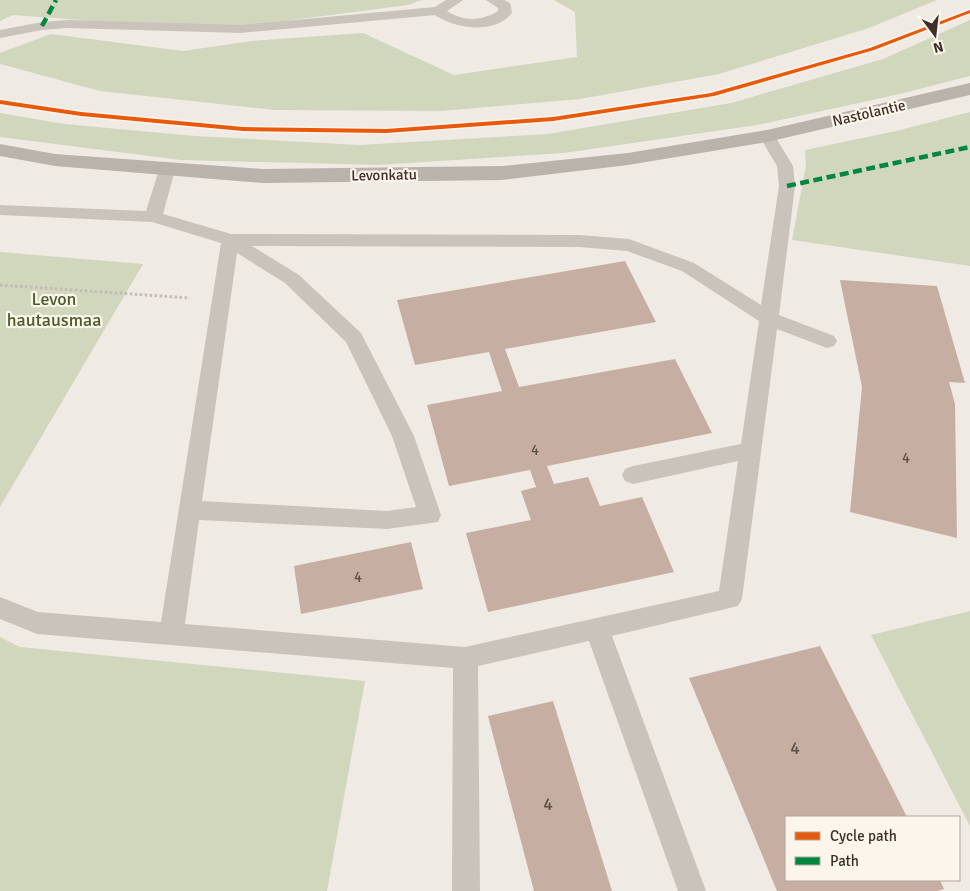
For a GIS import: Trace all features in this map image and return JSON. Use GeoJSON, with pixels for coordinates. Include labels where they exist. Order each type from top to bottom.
{"type":"FeatureCollection","features":[{"type":"Feature","properties":{"kind":"main road","name":"Nastolantie"},"geometry":{"type":"LineString","coordinates":[[767,136],[970,88]]}},
{"type":"Feature","properties":{"kind":"main road","name":"Levonkatu"},"geometry":{"type":"LineString","coordinates":[[0,150],[55,160],[263,176],[502,173],[628,159],[767,136]]}},
{"type":"Feature","properties":{"kind":"lane"},"geometry":{"type":"LineString","coordinates":[[0,34],[42,26],[68,24],[240,29],[438,11],[456,0]]}},
{"type":"Feature","properties":{"kind":"lane"},"geometry":{"type":"LineString","coordinates":[[438,11],[448,19],[460,23],[494,21],[505,13],[505,6],[493,0]]}},
{"type":"Feature","properties":{"kind":"lane"},"geometry":{"type":"LineString","coordinates":[[0,608],[37,623],[466,658],[730,599],[787,186],[785,166],[767,136]]}},
{"type":"Feature","properties":{"kind":"lane"},"geometry":{"type":"LineString","coordinates":[[153,217],[167,170]]}},
{"type":"Feature","properties":{"kind":"lane"},"geometry":{"type":"LineString","coordinates":[[0,210],[153,217],[230,240],[292,279],[354,338],[403,436],[430,515],[387,520],[190,510]]}},
{"type":"Feature","properties":{"kind":"lane"},"geometry":{"type":"LineString","coordinates":[[230,240],[579,241],[629,245],[688,268],[768,319],[827,341]]}},
{"type":"Feature","properties":{"kind":"lane"},"geometry":{"type":"LineString","coordinates":[[171,634],[230,240]]}},
{"type":"Feature","properties":{"kind":"lane"},"geometry":{"type":"LineString","coordinates":[[634,474],[750,450]]}},
{"type":"Feature","properties":{"kind":"lane"},"geometry":{"type":"LineString","coordinates":[[597,630],[692,891]]}},
{"type":"Feature","properties":{"kind":"lane"},"geometry":{"type":"LineString","coordinates":[[466,658],[466,891]]}},
{"type":"Feature","properties":{"kind":"path"},"geometry":{"type":"LineString","coordinates":[[0,285],[221,300]]}},
{"type":"Feature","properties":{"kind":"green space"},"geometry":{"type":"Polygon","coordinates":[[[0,0],[422,0],[408,5],[238,27],[94,21],[13,15],[0,21],[0,0]]]}},
{"type":"Feature","properties":{"kind":"green space"},"geometry":{"type":"Polygon","coordinates":[[[554,0],[937,0],[869,28],[719,74],[580,99],[441,111],[275,110],[100,91],[0,64],[0,53],[51,34],[183,51],[252,41],[363,33],[454,75],[577,57],[575,12],[554,0]]]}},
{"type":"Feature","properties":{"kind":"green space"},"geometry":{"type":"Polygon","coordinates":[[[970,20],[970,76],[900,94],[757,125],[564,153],[377,165],[181,160],[0,137],[0,113],[64,124],[195,136],[359,145],[548,134],[731,103],[883,59],[970,20]]]}},
{"type":"Feature","properties":{"kind":"green space"},"geometry":{"type":"Polygon","coordinates":[[[970,112],[970,266],[792,240],[806,165],[805,150],[896,131],[970,112]]]}},
{"type":"Feature","properties":{"kind":"green space","name":"Levon hautausmaa"},"geometry":{"type":"Polygon","coordinates":[[[0,252],[143,264],[0,507],[0,252]]]}},
{"type":"Feature","properties":{"kind":"green space"},"geometry":{"type":"Polygon","coordinates":[[[970,611],[970,826],[871,635],[970,611]]]}},
{"type":"Feature","properties":{"kind":"green space"},"geometry":{"type":"Polygon","coordinates":[[[0,637],[20,647],[365,681],[327,891],[0,891],[0,637]]]}},
{"type":"Feature","properties":{"kind":"building"},"geometry":{"type":"Polygon","coordinates":[[[625,261],[656,322],[505,349],[519,387],[675,359],[712,433],[547,466],[554,484],[588,477],[600,506],[642,497],[674,572],[488,612],[466,533],[531,520],[521,491],[536,487],[530,470],[449,486],[427,405],[502,391],[489,352],[415,365],[397,300],[625,261]]]}},
{"type":"Feature","properties":{"kind":"building"},"geometry":{"type":"Polygon","coordinates":[[[840,280],[937,286],[965,383],[949,382],[955,404],[957,538],[850,512],[862,387],[840,280]]]}},
{"type":"Feature","properties":{"kind":"building"},"geometry":{"type":"Polygon","coordinates":[[[411,542],[423,589],[301,614],[294,566],[411,542]]]}},
{"type":"Feature","properties":{"kind":"building"},"geometry":{"type":"Polygon","coordinates":[[[820,646],[906,816],[785,816],[785,881],[940,881],[944,889],[937,891],[777,891],[689,678],[820,646]]]}},
{"type":"Feature","properties":{"kind":"building"},"geometry":{"type":"Polygon","coordinates":[[[553,701],[612,891],[534,891],[488,716],[553,701]]]}},
{"type":"Feature","properties":{"kind":"marked path"},"geometry":{"type":"LineString","coordinates":[[42,26],[56,0]]}},
{"type":"Feature","properties":{"kind":"marked path"},"geometry":{"type":"LineString","coordinates":[[787,186],[970,147]]}},
{"type":"Feature","properties":{"kind":"cycle path"},"geometry":{"type":"LineString","coordinates":[[0,102],[81,114],[243,129],[386,131],[553,119],[712,95],[872,49],[970,11]]}}]}
